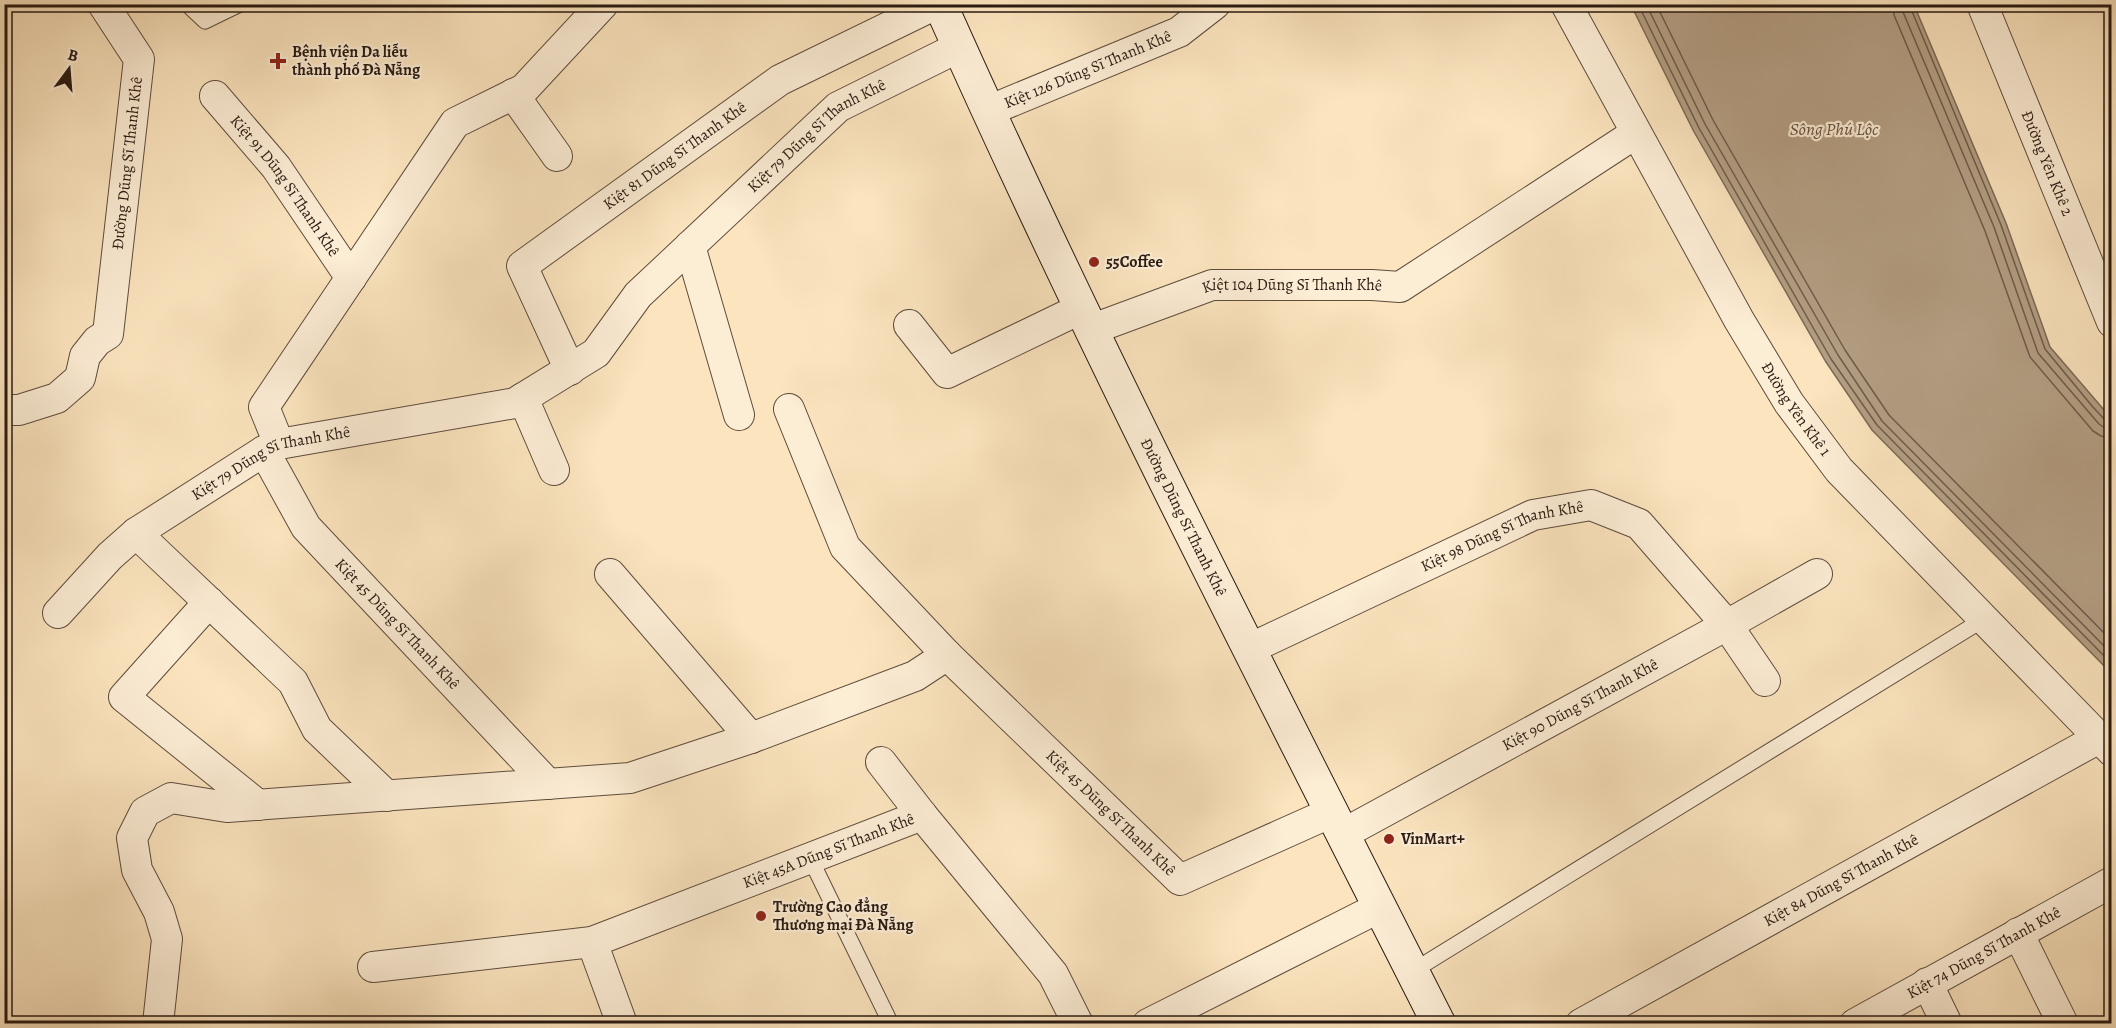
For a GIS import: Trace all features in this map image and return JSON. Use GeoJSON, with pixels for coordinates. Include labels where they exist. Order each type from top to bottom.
{"type":"FeatureCollection","features":[{"type":"Feature","properties":{"kind":"street","name":"Đường Dũng Sĩ Thanh Khê"},"geometry":{"type":"LineString","coordinates":[[4,410],[19,410],[57,398],[80,378],[85,356],[108,333],[139,59],[103,4]]}},
{"type":"Feature","properties":{"kind":"street","name":"Kiệt 91 Dũng Sĩ Thanh Khê"},"geometry":{"type":"LineString","coordinates":[[272,447],[264,407],[455,123],[524,89],[603,4]]}},
{"type":"Feature","properties":{"kind":"street","name":"Đường Dũng Sĩ Thanh Khê"},"geometry":{"type":"LineString","coordinates":[[938,4],[1085,319],[1439,1023]]}},
{"type":"Feature","properties":{"kind":"street","name":"Kiệt 81 Dũng Sĩ Thanh Khê"},"geometry":{"type":"LineString","coordinates":[[570,370],[522,266],[780,80],[938,4]]}},
{"type":"Feature","properties":{"kind":"street","name":"Kiệt 126 Dũng Sĩ Thanh Khê"},"geometry":{"type":"LineString","coordinates":[[988,111],[1179,32],[1215,4]]}},
{"type":"Feature","properties":{"kind":"street","name":"Đường Yên Khê 1"},"geometry":{"type":"LineString","coordinates":[[1566,4],[1739,320],[1789,403],[1839,470],[2105,744]]}},
{"type":"Feature","properties":{"kind":"street","name":"Đường Yên Khê 2"},"geometry":{"type":"LineString","coordinates":[[1982,4],[2112,322]]}},
{"type":"Feature","properties":{"kind":"street","name":"Kiệt 79 Dũng Sĩ Thanh Khê"},"geometry":{"type":"LineString","coordinates":[[58,613],[110,556],[136,533],[272,447],[515,403],[570,370],[597,353],[638,295],[838,107],[959,47]]}},
{"type":"Feature","properties":{"kind":"street"},"geometry":{"type":"LineString","coordinates":[[513,94],[557,156]]}},
{"type":"Feature","properties":{"kind":"street","name":"Kiệt 91 Dũng Sĩ Thanh Khê"},"geometry":{"type":"LineString","coordinates":[[214,96],[276,167],[351,278]]}},
{"type":"Feature","properties":{"kind":"street","name":"Kiệt 104 Dũng Sĩ Thanh Khê"},"geometry":{"type":"LineString","coordinates":[[909,326],[947,373],[1085,319],[1212,285],[1400,287],[1636,133]]}},
{"type":"Feature","properties":{"kind":"street"},"geometry":{"type":"LineString","coordinates":[[690,246],[740,415]]}},
{"type":"Feature","properties":{"kind":"street"},"geometry":{"type":"LineString","coordinates":[[523,398],[554,470]]}},
{"type":"Feature","properties":{"kind":"street","name":"Kiệt 45 Dũng Sĩ Thanh Khê"},"geometry":{"type":"LineString","coordinates":[[789,409],[845,547],[947,655],[1180,879],[1337,823]]}},
{"type":"Feature","properties":{"kind":"street","name":"Kiệt 45 Dũng Sĩ Thanh Khê"},"geometry":{"type":"LineString","coordinates":[[272,447],[306,527],[548,784]]}},
{"type":"Feature","properties":{"kind":"street","name":"Kiệt 98 Dũng Sĩ Thanh Khê"},"geometry":{"type":"LineString","coordinates":[[1249,649],[1533,515],[1592,505],[1639,524],[1727,625],[1766,681]]}},
{"type":"Feature","properties":{"kind":"street"},"geometry":{"type":"LineString","coordinates":[[136,533],[293,682],[317,729],[387,796]]}},
{"type":"Feature","properties":{"kind":"street"},"geometry":{"type":"LineString","coordinates":[[610,574],[751,738]]}},
{"type":"Feature","properties":{"kind":"street","name":"Kiệt 90 Dũng Sĩ Thanh Khê"},"geometry":{"type":"LineString","coordinates":[[1337,823],[1727,625],[1817,574]]}},
{"type":"Feature","properties":{"kind":"street"},"geometry":{"type":"LineString","coordinates":[[208,602],[124,697],[258,805]]}},
{"type":"Feature","properties":{"kind":"street"},"geometry":{"type":"LineString","coordinates":[[158,1023],[167,939],[159,912],[137,870],[132,838],[145,812],[171,798],[227,807],[630,778],[751,738],[915,676],[947,655]]}},
{"type":"Feature","properties":{"kind":"street","name":"Kiệt 84 Dũng Sĩ Thanh Khê"},"geometry":{"type":"LineString","coordinates":[[1581,1023],[2105,744]]}},
{"type":"Feature","properties":{"kind":"street"},"geometry":{"type":"LineString","coordinates":[[881,762],[922,815]]}},
{"type":"Feature","properties":{"kind":"street","name":"Kiệt 45A Dũng Sĩ Thanh Khê"},"geometry":{"type":"LineString","coordinates":[[373,967],[591,942],[922,815],[1053,974],[1078,1023]]}},
{"type":"Feature","properties":{"kind":"street","name":"Kiệt 74 Dũng Sĩ Thanh Khê"},"geometry":{"type":"LineString","coordinates":[[1855,1023],[2112,882]]}},
{"type":"Feature","properties":{"kind":"street"},"geometry":{"type":"LineString","coordinates":[[1148,1023],[1380,907]]}},
{"type":"Feature","properties":{"kind":"street"},"geometry":{"type":"LineString","coordinates":[[2018,933],[2064,1023]]}},
{"type":"Feature","properties":{"kind":"street"},"geometry":{"type":"LineString","coordinates":[[591,942],[622,1023]]}},
{"type":"Feature","properties":{"kind":"street"},"geometry":{"type":"LineString","coordinates":[[1927,983],[1947,1023]]}},
{"type":"Feature","properties":{"kind":"lane"},"geometry":{"type":"LineString","coordinates":[[187,4],[205,21],[240,4]]}},
{"type":"Feature","properties":{"kind":"lane"},"geometry":{"type":"LineString","coordinates":[[1413,971],[1984,619]]}},
{"type":"Feature","properties":{"kind":"lane"},"geometry":{"type":"LineString","coordinates":[[810,858],[891,1023]]}},
{"type":"Feature","properties":{"kind":"water","name":"Sông Phú Lộc"},"geometry":{"type":"Polygon","coordinates":[[[1631,5],[1914,5],[2006,223],[2050,347],[2111,418],[2111,673],[1872,430],[1826,362],[1693,130],[1631,5]]]}},
{"type":"Feature","properties":{"kind":"place","name":"Bệnh viện Da liễu thành phố Đà Nẵng"},"geometry":{"type":"Point","coordinates":[278,61]}},
{"type":"Feature","properties":{"kind":"place","name":"55Coffee"},"geometry":{"type":"Point","coordinates":[1094,262]}},
{"type":"Feature","properties":{"kind":"place","name":"VinMart+"},"geometry":{"type":"Point","coordinates":[1389,839]}},
{"type":"Feature","properties":{"kind":"place","name":"Trường Cao đẳng Thương mại Đà Nẵng"},"geometry":{"type":"Point","coordinates":[761,916]}}]}
